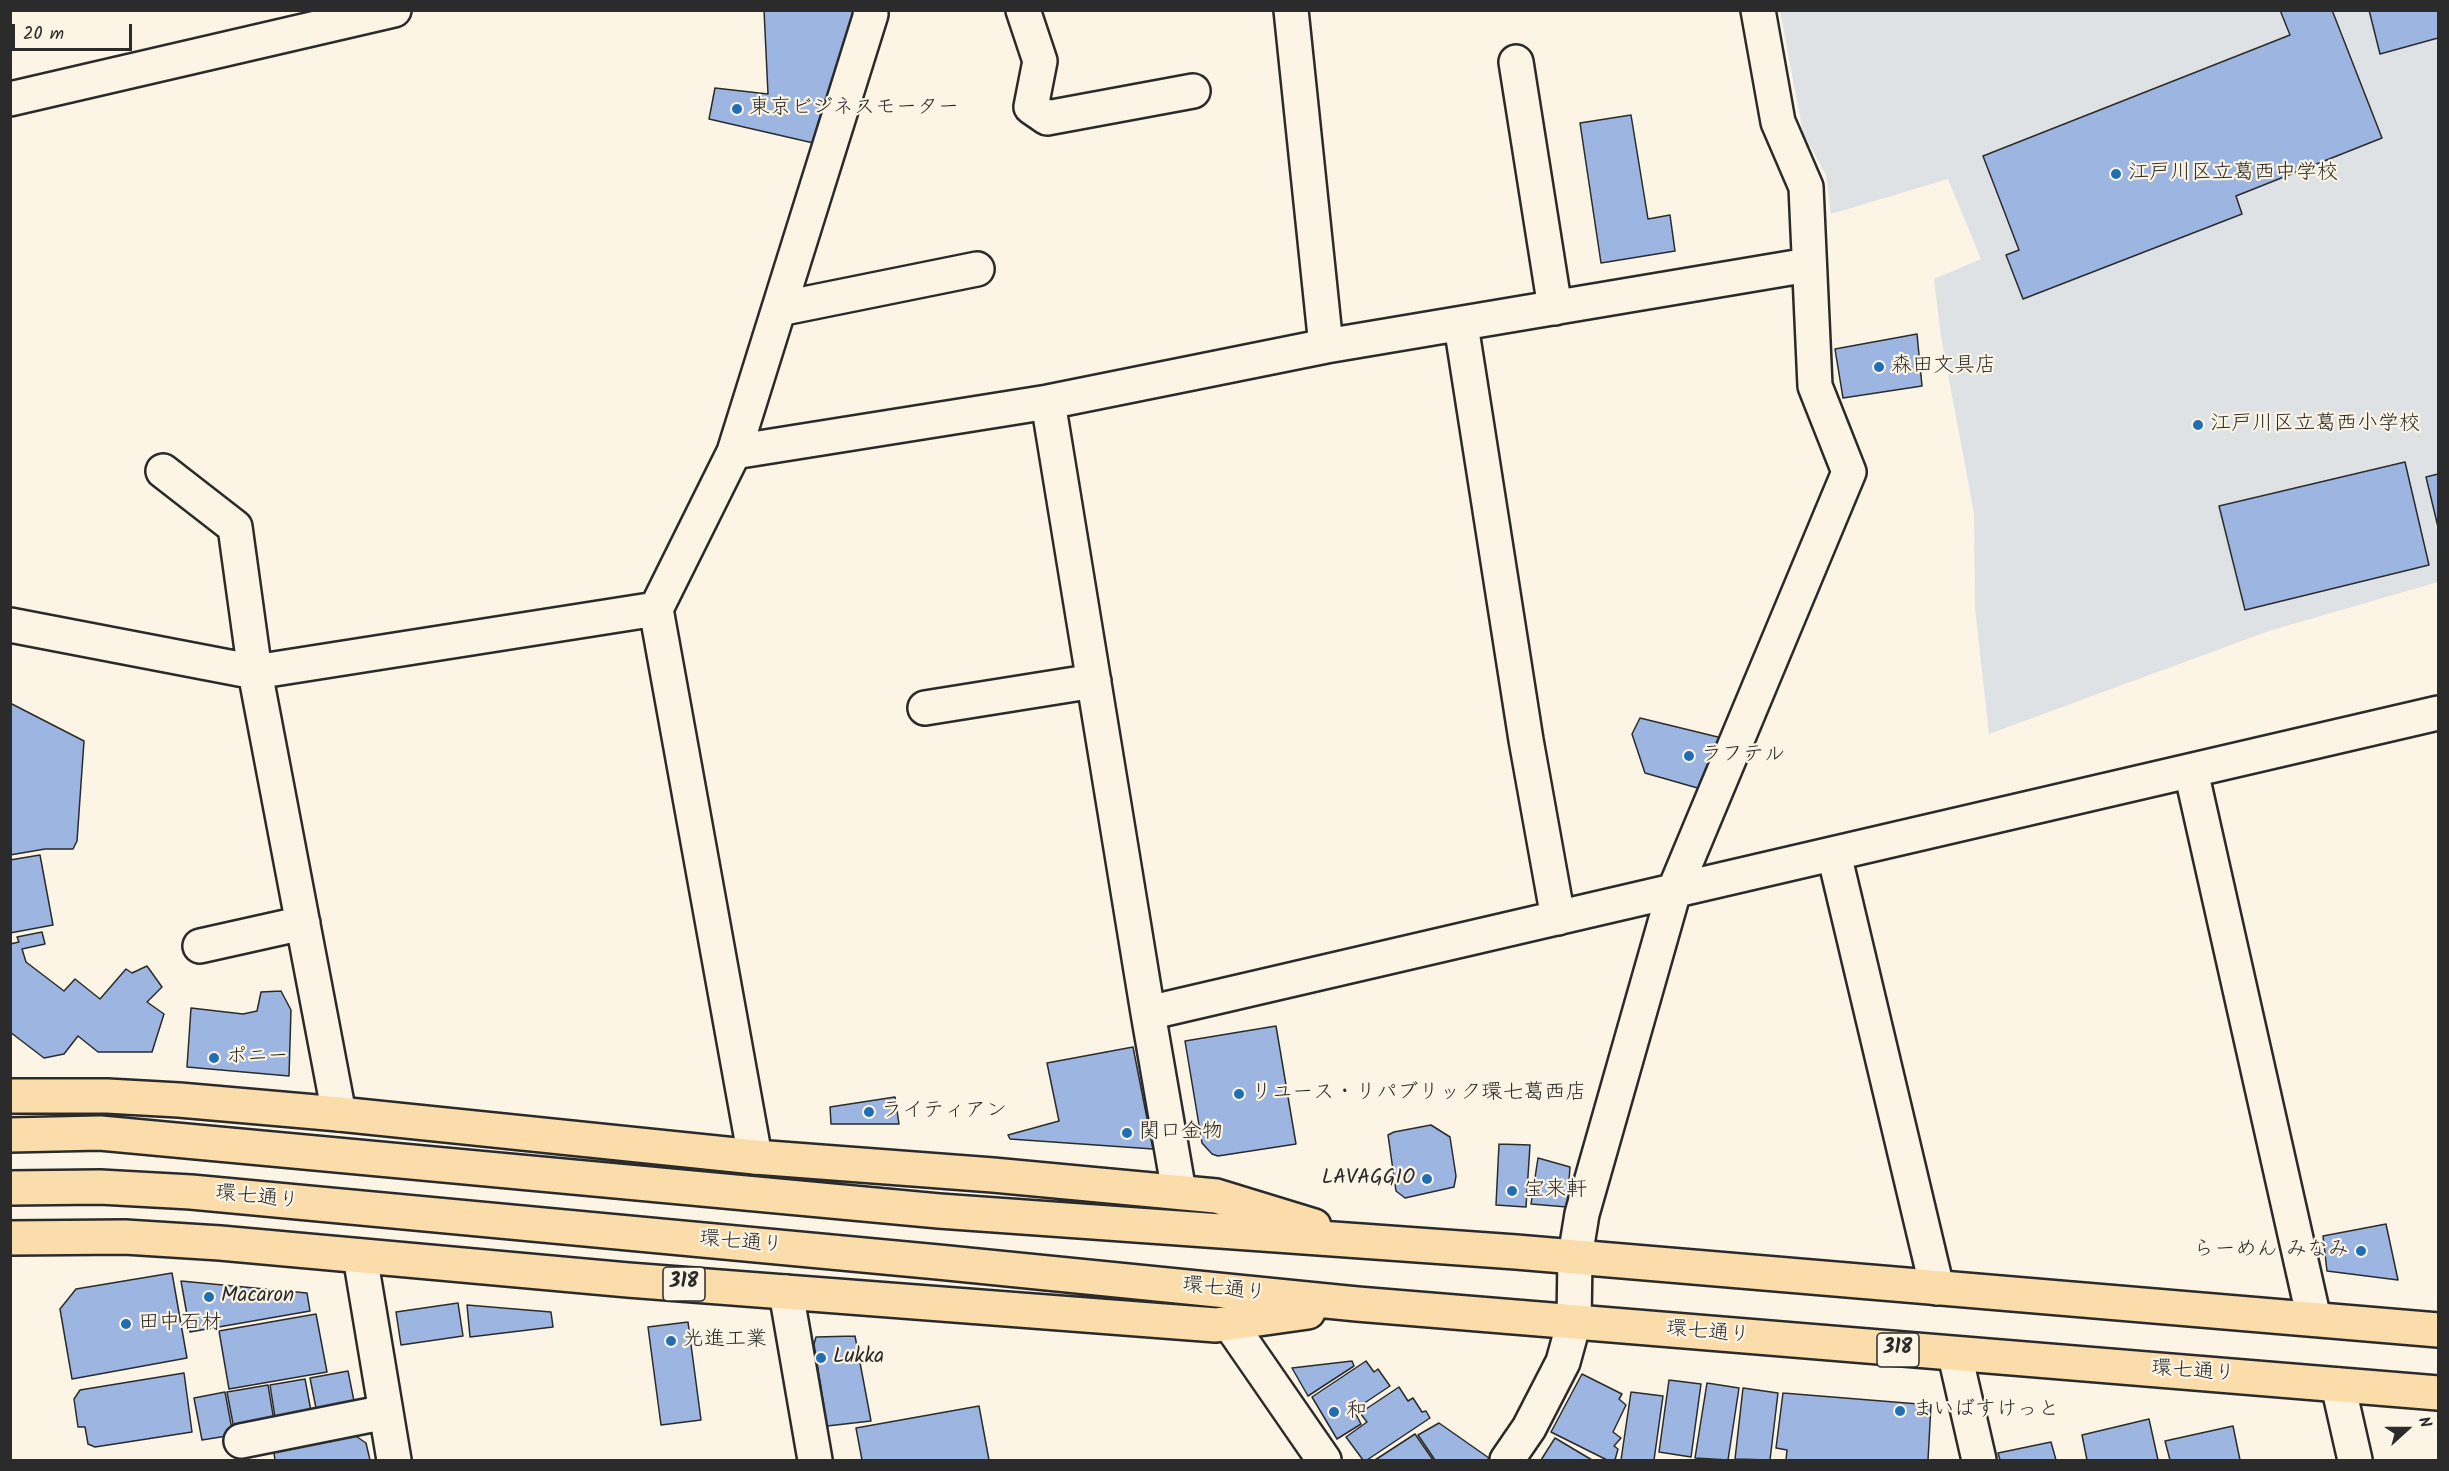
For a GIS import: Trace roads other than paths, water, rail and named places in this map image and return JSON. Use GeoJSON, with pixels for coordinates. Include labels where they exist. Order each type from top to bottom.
{"type":"FeatureCollection","features":[{"type":"Feature","properties":{"kind":"main road"},"geometry":{"type":"LineString","coordinates":[[10,1096],[107,1096],[339,1114],[755,1157],[1179,1192],[1216,1196],[1371,1243]]}},
{"type":"Feature","properties":{"kind":"main road"},"geometry":{"type":"LineString","coordinates":[[10,1135],[100,1133],[939,1212],[1575,1257],[2439,1330]]}},
{"type":"Feature","properties":{"kind":"main road","name":"環七通り"},"geometry":{"type":"LineString","coordinates":[[10,1188],[100,1187],[191,1192],[1357,1304],[1955,1355],[2439,1393]]}},
{"type":"Feature","properties":{"kind":"main road","name":"318"},"geometry":{"type":"LineString","coordinates":[[10,1238],[125,1237],[1216,1325],[1357,1304]]}},
{"type":"Feature","properties":{"kind":"street"},"geometry":{"type":"LineString","coordinates":[[10,99],[394,10]]}},
{"type":"Feature","properties":{"kind":"street"},"geometry":{"type":"LineString","coordinates":[[755,1157],[656,609],[734,452],[871,14],[870,10]]}},
{"type":"Feature","properties":{"kind":"street"},"geometry":{"type":"LineString","coordinates":[[1023,10],[1040,61],[1030,107],[1047,118],[1193,91]]}},
{"type":"Feature","properties":{"kind":"street"},"geometry":{"type":"LineString","coordinates":[[1291,10],[1326,346]]}},
{"type":"Feature","properties":{"kind":"street"},"geometry":{"type":"LineString","coordinates":[[1507,1461],[1529,1428],[1563,1362],[1574,1322],[1575,1257],[1582,1214],[1674,891],[1849,472],[1815,386],[1806,187],[1778,122],[1758,10]]}},
{"type":"Feature","properties":{"kind":"street"},"geometry":{"type":"LineString","coordinates":[[1516,62],[1555,308]]}},
{"type":"Feature","properties":{"kind":"street"},"geometry":{"type":"LineString","coordinates":[[734,452],[1048,402],[1326,346],[1808,265]]}},
{"type":"Feature","properties":{"kind":"street"},"geometry":{"type":"LineString","coordinates":[[779,309],[977,269]]}},
{"type":"Feature","properties":{"kind":"street"},"geometry":{"type":"LineString","coordinates":[[1461,325],[1526,740],[1558,918]]}},
{"type":"Feature","properties":{"kind":"street"},"geometry":{"type":"LineString","coordinates":[[1048,402],[1179,1192]]}},
{"type":"Feature","properties":{"kind":"street"},"geometry":{"type":"LineString","coordinates":[[163,471],[234,527],[255,672],[339,1114]]}},
{"type":"Feature","properties":{"kind":"street"},"geometry":{"type":"LineString","coordinates":[[10,625],[255,672],[656,609]]}},
{"type":"Feature","properties":{"kind":"street"},"geometry":{"type":"LineString","coordinates":[[925,708],[1094,681]]}},
{"type":"Feature","properties":{"kind":"street"},"geometry":{"type":"LineString","coordinates":[[1148,1013],[2439,713]]}},
{"type":"Feature","properties":{"kind":"street"},"geometry":{"type":"LineString","coordinates":[[2190,771],[2314,1319]]}},
{"type":"Feature","properties":{"kind":"street"},"geometry":{"type":"LineString","coordinates":[[1834,854],[1937,1288]]}},
{"type":"Feature","properties":{"kind":"street"},"geometry":{"type":"LineString","coordinates":[[200,946],[303,923]]}},
{"type":"Feature","properties":{"kind":"street"},"geometry":{"type":"LineString","coordinates":[[360,1256],[394,1461]]}},
{"type":"Feature","properties":{"kind":"street"},"geometry":{"type":"LineString","coordinates":[[786,1292],[815,1461]]}},
{"type":"Feature","properties":{"kind":"street"},"geometry":{"type":"LineString","coordinates":[[1230,1324],[1324,1461]]}},
{"type":"Feature","properties":{"kind":"street"},"geometry":{"type":"LineString","coordinates":[[1955,1355],[1979,1461]]}},
{"type":"Feature","properties":{"kind":"street"},"geometry":{"type":"LineString","coordinates":[[2338,1385],[2355,1461]]}},
{"type":"Feature","properties":{"kind":"street"},"geometry":{"type":"LineString","coordinates":[[240,1441],[386,1412]]}},
{"type":"Feature","properties":{"kind":"place","name":"東京ビジネスモーター"},"geometry":{"type":"Point","coordinates":[737,109]}},
{"type":"Feature","properties":{"kind":"place","name":"江戸川区立葛西中学校"},"geometry":{"type":"Point","coordinates":[2116,174]}},
{"type":"Feature","properties":{"kind":"place","name":"森田文具店"},"geometry":{"type":"Point","coordinates":[1879,367]}},
{"type":"Feature","properties":{"kind":"place","name":"江戸川区立葛西小学校"},"geometry":{"type":"Point","coordinates":[2198,425]}},
{"type":"Feature","properties":{"kind":"place","name":"ラフテル"},"geometry":{"type":"Point","coordinates":[1689,756]}},
{"type":"Feature","properties":{"kind":"place","name":"ポニー"},"geometry":{"type":"Point","coordinates":[214,1058]}},
{"type":"Feature","properties":{"kind":"place","name":"リユース・リパブリック環七葛西店"},"geometry":{"type":"Point","coordinates":[1239,1094]}},
{"type":"Feature","properties":{"kind":"place","name":"ライティアン"},"geometry":{"type":"Point","coordinates":[869,1112]}},
{"type":"Feature","properties":{"kind":"place","name":"関口金物"},"geometry":{"type":"Point","coordinates":[1127,1133]}},
{"type":"Feature","properties":{"kind":"place","name":"LAVAGGIO"},"geometry":{"type":"Point","coordinates":[1427,1179]}},
{"type":"Feature","properties":{"kind":"place","name":"宝来軒"},"geometry":{"type":"Point","coordinates":[1512,1191]}},
{"type":"Feature","properties":{"kind":"place","name":"らーめん みなみ"},"geometry":{"type":"Point","coordinates":[2361,1251]}},
{"type":"Feature","properties":{"kind":"place","name":"Macaron"},"geometry":{"type":"Point","coordinates":[209,1297]}},
{"type":"Feature","properties":{"kind":"place","name":"田中石材"},"geometry":{"type":"Point","coordinates":[126,1324]}},
{"type":"Feature","properties":{"kind":"place","name":"光進工業"},"geometry":{"type":"Point","coordinates":[671,1341]}},
{"type":"Feature","properties":{"kind":"place","name":"Lukka"},"geometry":{"type":"Point","coordinates":[821,1358]}},
{"type":"Feature","properties":{"kind":"place","name":"まいばすけっと"},"geometry":{"type":"Point","coordinates":[1900,1411]}},
{"type":"Feature","properties":{"kind":"place","name":"和"},"geometry":{"type":"Point","coordinates":[1334,1412]}}]}
